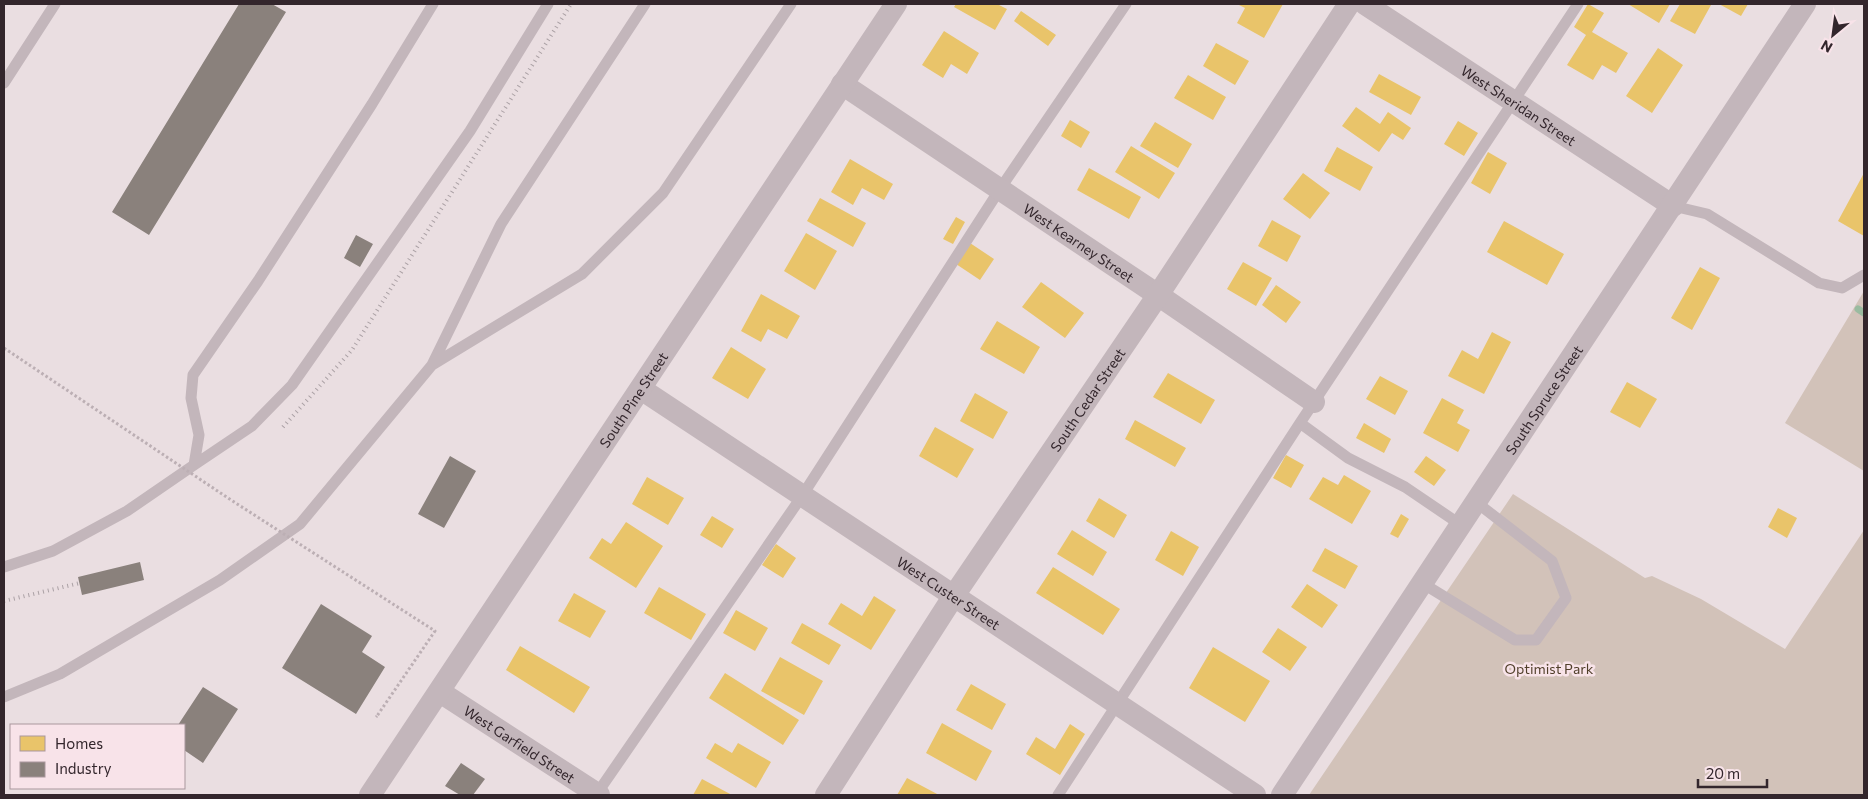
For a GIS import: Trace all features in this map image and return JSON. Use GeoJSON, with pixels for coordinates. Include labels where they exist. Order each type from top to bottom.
{"type":"FeatureCollection","features":[{"type":"Feature","properties":{"kind":"street","name":"South Pine Street"},"geometry":{"type":"LineString","coordinates":[[370,795],[896,4]]}},
{"type":"Feature","properties":{"kind":"street","name":"South Cedar Street"},"geometry":{"type":"LineString","coordinates":[[826,795],[953,597],[1158,295],[1349,4]]}},
{"type":"Feature","properties":{"kind":"street","name":"West Sheridan Street"},"geometry":{"type":"LineString","coordinates":[[1365,4],[1673,206]]}},
{"type":"Feature","properties":{"kind":"street","name":"South Spruce Street"},"geometry":{"type":"LineString","coordinates":[[1282,795],[1805,4]]}},
{"type":"Feature","properties":{"kind":"street","name":"West Kearney Street"},"geometry":{"type":"LineString","coordinates":[[842,84],[1158,295],[1314,402]]}},
{"type":"Feature","properties":{"kind":"street","name":"West Custer Street"},"geometry":{"type":"LineString","coordinates":[[641,389],[1255,795]]}},
{"type":"Feature","properties":{"kind":"street","name":"West Garfield Street"},"geometry":{"type":"LineString","coordinates":[[440,692],[597,795]]}},
{"type":"Feature","properties":{"kind":"lane"},"geometry":{"type":"LineString","coordinates":[[4,83],[55,4]]}},
{"type":"Feature","properties":{"kind":"lane"},"geometry":{"type":"LineString","coordinates":[[194,465],[199,435],[191,398],[192,375],[263,273],[372,104],[433,4]]}},
{"type":"Feature","properties":{"kind":"lane"},"geometry":{"type":"LineString","coordinates":[[4,567],[53,551],[127,511],[252,426],[292,386],[470,131],[548,4]]}},
{"type":"Feature","properties":{"kind":"lane"},"geometry":{"type":"LineString","coordinates":[[4,697],[60,674],[220,580],[300,524],[432,365],[501,224],[645,4]]}},
{"type":"Feature","properties":{"kind":"lane"},"geometry":{"type":"LineString","coordinates":[[432,365],[582,274],[662,193],[791,4]]}},
{"type":"Feature","properties":{"kind":"lane"},"geometry":{"type":"LineString","coordinates":[[597,795],[802,496],[1000,189],[1126,4]]}},
{"type":"Feature","properties":{"kind":"lane"},"geometry":{"type":"LineString","coordinates":[[1058,795],[1300,423],[1578,4]]}},
{"type":"Feature","properties":{"kind":"lane"},"geometry":{"type":"LineString","coordinates":[[1673,206],[1707,214],[1819,283],[1842,288],[1864,275]]}},
{"type":"Feature","properties":{"kind":"lane"},"geometry":{"type":"LineString","coordinates":[[1300,423],[1348,458],[1405,487],[1461,525]]}},
{"type":"Feature","properties":{"kind":"lane"},"geometry":{"type":"LineString","coordinates":[[1422,583],[1515,640],[1536,640],[1552,620],[1566,598],[1552,561],[1476,502]]}},
{"type":"Feature","properties":{"kind":"path"},"geometry":{"type":"LineString","coordinates":[[4,348],[231,500],[435,631],[376,717]]}},
{"type":"Feature","properties":{"kind":"green space"},"geometry":{"type":"Polygon","coordinates":[[[1864,291],[1864,471],[1785,423],[1864,291]]]}},
{"type":"Feature","properties":{"kind":"green space","name":"Optimist Park"},"geometry":{"type":"Polygon","coordinates":[[[1513,494],[1645,578],[1652,576],[1701,599],[1785,649],[1864,530],[1864,795],[1309,795],[1513,494]]]}},
{"type":"Feature","properties":{"kind":"building: Homes"},"geometry":{"type":"Polygon","coordinates":[[[956,4],[997,4],[1007,9],[995,30],[954,7],[956,4]]]}},
{"type":"Feature","properties":{"kind":"building: Homes"},"geometry":{"type":"Polygon","coordinates":[[[1237,4],[1283,4],[1264,38],[1237,23],[1245,8],[1237,4]]]}},
{"type":"Feature","properties":{"kind":"building: Homes"},"geometry":{"type":"Polygon","coordinates":[[[1588,4],[1604,13],[1592,32],[1628,53],[1616,73],[1602,65],[1593,80],[1567,65],[1586,35],[1574,27],[1588,4]]]}},
{"type":"Feature","properties":{"kind":"building: Homes"},"geometry":{"type":"Polygon","coordinates":[[[1628,4],[1670,4],[1659,23],[1628,4]]]}},
{"type":"Feature","properties":{"kind":"building: Homes"},"geometry":{"type":"Polygon","coordinates":[[[1680,4],[1711,5],[1695,34],[1670,21],[1680,4]]]}},
{"type":"Feature","properties":{"kind":"building: Homes"},"geometry":{"type":"Polygon","coordinates":[[[1719,4],[1748,4],[1741,16],[1719,4]]]}},
{"type":"Feature","properties":{"kind":"building: Homes"},"geometry":{"type":"Polygon","coordinates":[[[1021,11],[1056,35],[1048,46],[1014,21],[1021,11]]]}},
{"type":"Feature","properties":{"kind":"building: Homes"},"geometry":{"type":"Polygon","coordinates":[[[944,31],[979,53],[967,74],[951,64],[943,78],[922,65],[944,31]]]}},
{"type":"Feature","properties":{"kind":"building: Homes"},"geometry":{"type":"Polygon","coordinates":[[[1216,43],[1249,61],[1235,85],[1203,66],[1216,43]]]}},
{"type":"Feature","properties":{"kind":"building: Homes"},"geometry":{"type":"Polygon","coordinates":[[[1658,48],[1683,65],[1652,113],[1626,96],[1658,48]]]}},
{"type":"Feature","properties":{"kind":"building: Homes"},"geometry":{"type":"Polygon","coordinates":[[[1379,74],[1421,97],[1411,115],[1369,92],[1379,74]]]}},
{"type":"Feature","properties":{"kind":"building: Homes"},"geometry":{"type":"Polygon","coordinates":[[[1188,75],[1226,97],[1213,120],[1174,98],[1188,75]]]}},
{"type":"Feature","properties":{"kind":"building: Homes"},"geometry":{"type":"Polygon","coordinates":[[[1356,107],[1380,124],[1388,112],[1411,128],[1403,140],[1392,133],[1379,152],[1342,126],[1356,107]]]}},
{"type":"Feature","properties":{"kind":"building: Homes"},"geometry":{"type":"Polygon","coordinates":[[[1070,120],[1090,132],[1081,148],[1061,136],[1070,120]]]}},
{"type":"Feature","properties":{"kind":"building: Homes"},"geometry":{"type":"Polygon","coordinates":[[[1458,121],[1478,133],[1464,156],[1444,144],[1458,121]]]}},
{"type":"Feature","properties":{"kind":"building: Homes"},"geometry":{"type":"Polygon","coordinates":[[[1155,122],[1192,144],[1178,168],[1140,146],[1155,122]]]}},
{"type":"Feature","properties":{"kind":"building: Homes"},"geometry":{"type":"Polygon","coordinates":[[[1131,146],[1175,173],[1159,199],[1115,172],[1131,146]]]}},
{"type":"Feature","properties":{"kind":"building: Homes"},"geometry":{"type":"Polygon","coordinates":[[[1337,147],[1373,167],[1360,191],[1324,171],[1337,147]]]}},
{"type":"Feature","properties":{"kind":"building: Homes"},"geometry":{"type":"Polygon","coordinates":[[[1488,152],[1507,163],[1490,194],[1471,183],[1488,152]]]}},
{"type":"Feature","properties":{"kind":"building: Homes"},"geometry":{"type":"Polygon","coordinates":[[[850,159],[893,184],[884,200],[862,188],[853,205],[831,192],[850,159]]]}},
{"type":"Feature","properties":{"kind":"building: Homes"},"geometry":{"type":"Polygon","coordinates":[[[1089,168],[1141,197],[1129,219],[1077,190],[1089,168]]]}},
{"type":"Feature","properties":{"kind":"building: Homes"},"geometry":{"type":"Polygon","coordinates":[[[1303,173],[1330,193],[1310,219],[1283,199],[1303,173]]]}},
{"type":"Feature","properties":{"kind":"building: Homes"},"geometry":{"type":"Polygon","coordinates":[[[1864,173],[1864,236],[1838,221],[1864,173]]]}},
{"type":"Feature","properties":{"kind":"building: Homes"},"geometry":{"type":"Polygon","coordinates":[[[820,198],[866,223],[853,247],[807,221],[820,198]]]}},
{"type":"Feature","properties":{"kind":"building: Homes"},"geometry":{"type":"Polygon","coordinates":[[[956,217],[965,222],[953,244],[943,239],[956,217]]]}},
{"type":"Feature","properties":{"kind":"building: Homes"},"geometry":{"type":"Polygon","coordinates":[[[1272,220],[1301,236],[1287,262],[1258,246],[1272,220]]]}},
{"type":"Feature","properties":{"kind":"building: Homes"},"geometry":{"type":"Polygon","coordinates":[[[1504,221],[1564,254],[1547,285],[1487,252],[1504,221]]]}},
{"type":"Feature","properties":{"kind":"building: Homes"},"geometry":{"type":"Polygon","coordinates":[[[806,233],[837,251],[815,290],[784,271],[806,233]]]}},
{"type":"Feature","properties":{"kind":"building: Homes"},"geometry":{"type":"Polygon","coordinates":[[[970,243],[994,259],[980,280],[956,264],[970,243]]]}},
{"type":"Feature","properties":{"kind":"building: Homes"},"geometry":{"type":"Polygon","coordinates":[[[1243,262],[1272,278],[1256,306],[1227,289],[1243,262]]]}},
{"type":"Feature","properties":{"kind":"building: Homes"},"geometry":{"type":"Polygon","coordinates":[[[1700,267],[1720,278],[1692,330],[1671,318],[1700,267]]]}},
{"type":"Feature","properties":{"kind":"building: Homes"},"geometry":{"type":"Polygon","coordinates":[[[1041,282],[1084,313],[1065,338],[1022,307],[1041,282]]]}},
{"type":"Feature","properties":{"kind":"building: Homes"},"geometry":{"type":"Polygon","coordinates":[[[1276,285],[1301,302],[1286,323],[1262,305],[1276,285]]]}},
{"type":"Feature","properties":{"kind":"building: Homes"},"geometry":{"type":"Polygon","coordinates":[[[761,294],[800,316],[787,339],[768,329],[761,342],[741,331],[761,294]]]}},
{"type":"Feature","properties":{"kind":"building: Homes"},"geometry":{"type":"Polygon","coordinates":[[[997,321],[1040,347],[1024,374],[980,349],[997,321]]]}},
{"type":"Feature","properties":{"kind":"building: Homes"},"geometry":{"type":"Polygon","coordinates":[[[1492,332],[1511,342],[1484,394],[1448,376],[1462,350],[1478,359],[1492,332]]]}},
{"type":"Feature","properties":{"kind":"building: Homes"},"geometry":{"type":"Polygon","coordinates":[[[731,347],[766,369],[748,399],[712,378],[731,347]]]}},
{"type":"Feature","properties":{"kind":"building: Homes"},"geometry":{"type":"Polygon","coordinates":[[[1168,373],[1215,400],[1201,424],[1153,397],[1168,373]]]}},
{"type":"Feature","properties":{"kind":"building: Homes"},"geometry":{"type":"Polygon","coordinates":[[[1380,376],[1408,391],[1395,415],[1366,399],[1380,376]]]}},
{"type":"Feature","properties":{"kind":"building: Homes"},"geometry":{"type":"Polygon","coordinates":[[[1627,382],[1657,399],[1640,428],[1610,412],[1627,382]]]}},
{"type":"Feature","properties":{"kind":"building: Homes"},"geometry":{"type":"Polygon","coordinates":[[[975,393],[1008,412],[993,439],[960,421],[975,393]]]}},
{"type":"Feature","properties":{"kind":"building: Homes"},"geometry":{"type":"Polygon","coordinates":[[[1442,398],[1464,410],[1457,423],[1470,430],[1458,452],[1423,433],[1442,398]]]}},
{"type":"Feature","properties":{"kind":"building: Homes"},"geometry":{"type":"Polygon","coordinates":[[[1135,420],[1186,448],[1175,467],[1125,439],[1135,420]]]}},
{"type":"Feature","properties":{"kind":"building: Homes"},"geometry":{"type":"Polygon","coordinates":[[[1364,423],[1391,439],[1384,453],[1356,438],[1364,423]]]}},
{"type":"Feature","properties":{"kind":"building: Homes"},"geometry":{"type":"Polygon","coordinates":[[[935,427],[974,449],[957,478],[919,456],[935,427]]]}},
{"type":"Feature","properties":{"kind":"building: Homes"},"geometry":{"type":"Polygon","coordinates":[[[1286,455],[1304,465],[1291,488],[1273,478],[1286,455]]]}},
{"type":"Feature","properties":{"kind":"building: Homes"},"geometry":{"type":"Polygon","coordinates":[[[1426,456],[1446,470],[1434,486],[1414,472],[1426,456]]]}},
{"type":"Feature","properties":{"kind":"building: Homes"},"geometry":{"type":"Polygon","coordinates":[[[1344,475],[1371,491],[1352,524],[1309,499],[1323,477],[1338,485],[1344,475]]]}},
{"type":"Feature","properties":{"kind":"building: Homes"},"geometry":{"type":"Polygon","coordinates":[[[647,477],[684,498],[668,525],[632,504],[647,477]]]}},
{"type":"Feature","properties":{"kind":"building: Homes"},"geometry":{"type":"Polygon","coordinates":[[[1099,498],[1127,515],[1114,538],[1086,521],[1099,498]]]}},
{"type":"Feature","properties":{"kind":"building: Homes"},"geometry":{"type":"Polygon","coordinates":[[[1778,508],[1797,518],[1787,538],[1768,527],[1778,508]]]}},
{"type":"Feature","properties":{"kind":"building: Homes"},"geometry":{"type":"Polygon","coordinates":[[[1401,514],[1409,519],[1398,538],[1390,534],[1401,514]]]}},
{"type":"Feature","properties":{"kind":"building: Homes"},"geometry":{"type":"Polygon","coordinates":[[[712,516],[734,529],[722,548],[700,535],[712,516]]]}},
{"type":"Feature","properties":{"kind":"building: Homes"},"geometry":{"type":"Polygon","coordinates":[[[626,522],[663,546],[636,588],[589,558],[602,538],[611,544],[626,522]]]}},
{"type":"Feature","properties":{"kind":"building: Homes"},"geometry":{"type":"Polygon","coordinates":[[[1072,530],[1107,552],[1093,576],[1057,554],[1072,530]]]}},
{"type":"Feature","properties":{"kind":"building: Homes"},"geometry":{"type":"Polygon","coordinates":[[[1171,531],[1199,547],[1183,576],[1155,560],[1171,531]]]}},
{"type":"Feature","properties":{"kind":"building: Homes"},"geometry":{"type":"Polygon","coordinates":[[[776,544],[796,558],[783,578],[762,565],[776,544]]]}},
{"type":"Feature","properties":{"kind":"building: Homes"},"geometry":{"type":"Polygon","coordinates":[[[1325,548],[1358,566],[1345,589],[1312,571],[1325,548]]]}},
{"type":"Feature","properties":{"kind":"building: Homes"},"geometry":{"type":"Polygon","coordinates":[[[1053,567],[1120,609],[1103,635],[1036,593],[1053,567]]]}},
{"type":"Feature","properties":{"kind":"building: Homes"},"geometry":{"type":"Polygon","coordinates":[[[1307,584],[1338,605],[1322,628],[1291,607],[1307,584]]]}},
{"type":"Feature","properties":{"kind":"building: Homes"},"geometry":{"type":"Polygon","coordinates":[[[659,587],[706,614],[691,640],[644,613],[659,587]]]}},
{"type":"Feature","properties":{"kind":"building: Homes"},"geometry":{"type":"Polygon","coordinates":[[[574,593],[606,611],[590,638],[558,621],[574,593]]]}},
{"type":"Feature","properties":{"kind":"building: Homes"},"geometry":{"type":"Polygon","coordinates":[[[874,596],[896,610],[871,650],[828,624],[841,603],[862,616],[874,596]]]}},
{"type":"Feature","properties":{"kind":"building: Homes"},"geometry":{"type":"Polygon","coordinates":[[[736,610],[768,628],[755,651],[723,633],[736,610]]]}},
{"type":"Feature","properties":{"kind":"building: Homes"},"geometry":{"type":"Polygon","coordinates":[[[802,623],[841,645],[829,665],[791,643],[802,623]]]}},
{"type":"Feature","properties":{"kind":"building: Homes"},"geometry":{"type":"Polygon","coordinates":[[[1278,628],[1307,647],[1290,671],[1262,652],[1278,628]]]}},
{"type":"Feature","properties":{"kind":"building: Homes"},"geometry":{"type":"Polygon","coordinates":[[[520,646],[590,687],[574,713],[506,670],[520,646]]]}},
{"type":"Feature","properties":{"kind":"building: Homes"},"geometry":{"type":"Polygon","coordinates":[[[1213,647],[1270,681],[1245,722],[1189,688],[1213,647]]]}},
{"type":"Feature","properties":{"kind":"building: Homes"},"geometry":{"type":"Polygon","coordinates":[[[780,657],[823,681],[804,715],[761,691],[780,657]]]}},
{"type":"Feature","properties":{"kind":"building: Homes"},"geometry":{"type":"Polygon","coordinates":[[[725,673],[799,720],[783,745],[709,698],[725,673]]]}},
{"type":"Feature","properties":{"kind":"building: Homes"},"geometry":{"type":"Polygon","coordinates":[[[971,684],[1006,704],[992,730],[956,710],[971,684]]]}},
{"type":"Feature","properties":{"kind":"building: Homes"},"geometry":{"type":"Polygon","coordinates":[[[942,723],[992,751],[976,781],[926,753],[942,723]]]}},
{"type":"Feature","properties":{"kind":"building: Homes"},"geometry":{"type":"Polygon","coordinates":[[[1070,724],[1085,734],[1060,775],[1026,754],[1036,737],[1055,749],[1070,724]]]}},
{"type":"Feature","properties":{"kind":"building: Homes"},"geometry":{"type":"Polygon","coordinates":[[[715,743],[732,753],[738,743],[771,762],[756,788],[706,758],[715,743]]]}},
{"type":"Feature","properties":{"kind":"building: Homes"},"geometry":{"type":"Polygon","coordinates":[[[907,778],[939,795],[897,795],[907,778]]]}},
{"type":"Feature","properties":{"kind":"building: Homes"},"geometry":{"type":"Polygon","coordinates":[[[702,779],[732,795],[693,795],[702,779]]]}},
{"type":"Feature","properties":{"kind":"building: Industry"},"geometry":{"type":"Polygon","coordinates":[[[239,4],[272,4],[286,12],[149,235],[112,212],[239,4]]]}},
{"type":"Feature","properties":{"kind":"building: Industry"},"geometry":{"type":"Polygon","coordinates":[[[356,235],[373,244],[360,267],[344,258],[356,235]]]}},
{"type":"Feature","properties":{"kind":"building: Industry"},"geometry":{"type":"Polygon","coordinates":[[[450,456],[476,471],[444,528],[418,514],[450,456]]]}},
{"type":"Feature","properties":{"kind":"building: Industry"},"geometry":{"type":"Polygon","coordinates":[[[140,562],[144,580],[82,595],[78,577],[140,562]]]}},
{"type":"Feature","properties":{"kind":"building: Industry"},"geometry":{"type":"Polygon","coordinates":[[[321,604],[372,636],[362,652],[385,667],[356,714],[282,668],[321,604]]]}},
{"type":"Feature","properties":{"kind":"building: Industry"},"geometry":{"type":"Polygon","coordinates":[[[203,687],[238,709],[203,763],[185,751],[185,724],[179,724],[203,687]]]}},
{"type":"Feature","properties":{"kind":"building: Industry"},"geometry":{"type":"Polygon","coordinates":[[[461,763],[485,779],[473,795],[460,795],[445,786],[461,763]]]}},
{"type":"Feature","properties":{"kind":"waterway"},"geometry":{"type":"LineString","coordinates":[[1858,309],[1864,313]]}},
{"type":"Feature","properties":{"kind":"railway"},"geometry":{"type":"LineString","coordinates":[[283,427],[352,350],[571,4]]}},
{"type":"Feature","properties":{"kind":"railway"},"geometry":{"type":"LineString","coordinates":[[4,601],[80,583]]}}]}
